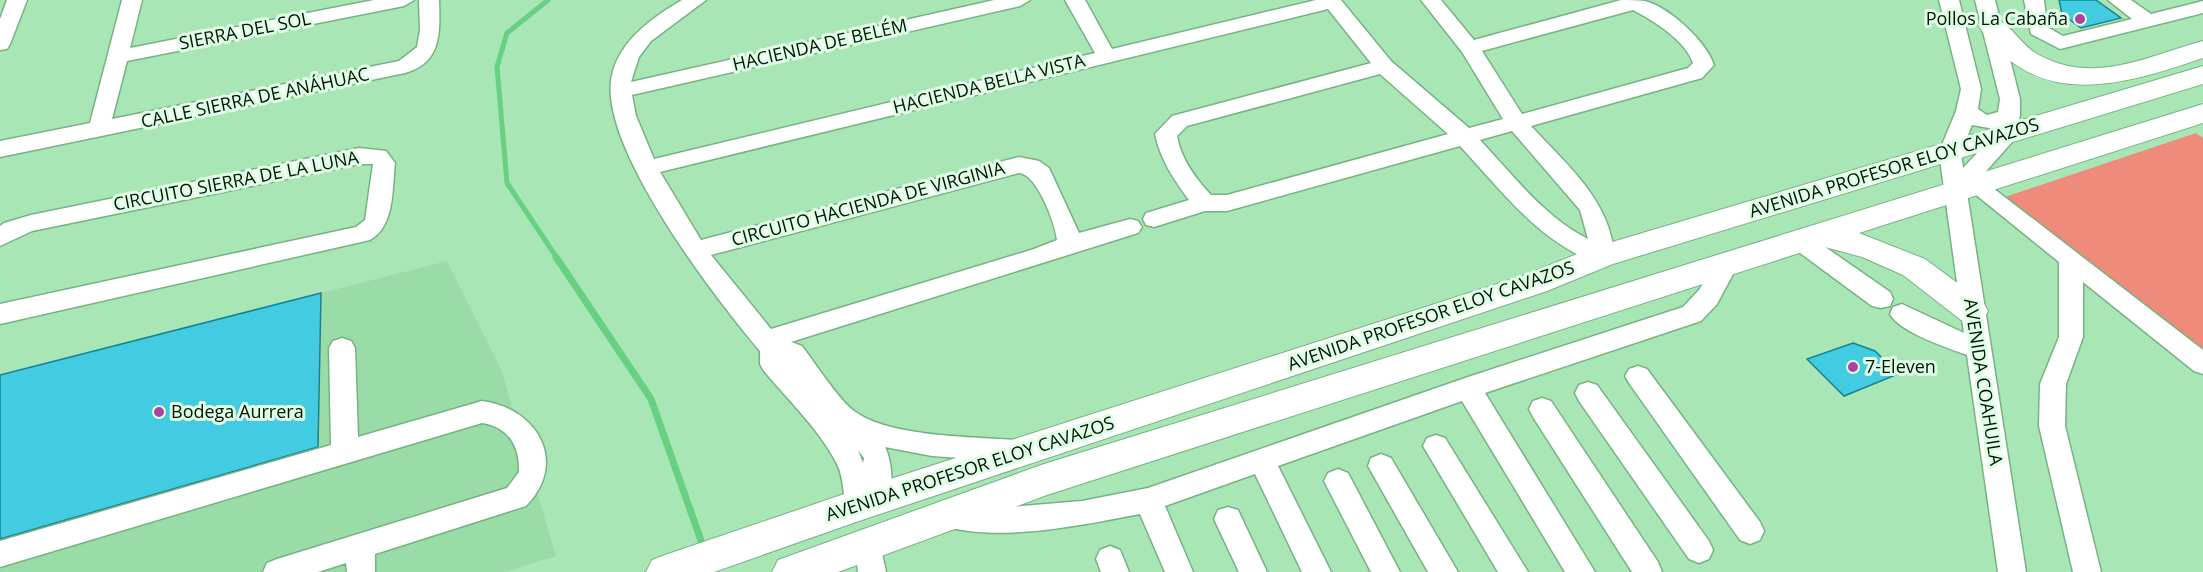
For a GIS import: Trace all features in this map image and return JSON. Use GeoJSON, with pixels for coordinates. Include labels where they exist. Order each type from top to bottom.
{"type":"FeatureCollection","features":[{"type":"Feature","properties":{"kind":"main road"},"geometry":{"type":"LineString","coordinates":[[1988,13],[2024,58],[2038,66],[2069,75],[2092,78],[2113,75],[2203,49]]}},
{"type":"Feature","properties":{"kind":"main road"},"geometry":{"type":"LineString","coordinates":[[2134,96],[2170,60]]}},
{"type":"Feature","properties":{"kind":"main road","name":"AVENIDA PROFESOR ELOY CAVAZOS"},"geometry":{"type":"LineString","coordinates":[[664,572],[1525,286],[1603,256],[1950,152],[2007,125],[2134,96],[2203,75]]}},
{"type":"Feature","properties":{"kind":"main road","name":"AVENIDA PROFESOR ELOY CAVAZOS"},"geometry":{"type":"LineString","coordinates":[[797,570],[870,558],[948,515],[1044,480],[2203,113]]}},
{"type":"Feature","properties":{"kind":"main road"},"geometry":{"type":"LineString","coordinates":[[1812,238],[1871,248],[1914,267],[1972,311]]}},
{"type":"Feature","properties":{"kind":"main road"},"geometry":{"type":"LineString","coordinates":[[1535,324],[1578,297],[1596,274],[1603,256],[1650,266],[1727,263]]}},
{"type":"Feature","properties":{"kind":"street"},"geometry":{"type":"LineString","coordinates":[[99,130],[120,56],[132,0]]}},
{"type":"Feature","properties":{"kind":"street","name":"SIERRA DEL SOL"},"geometry":{"type":"LineString","coordinates":[[120,56],[405,0]]}},
{"type":"Feature","properties":{"kind":"street","name":"CALLE SIERRA DE ANÁHUAC"},"geometry":{"type":"LineString","coordinates":[[0,148],[99,130],[405,66],[422,58],[428,48],[429,0]]}},
{"type":"Feature","properties":{"kind":"street"},"geometry":{"type":"LineString","coordinates":[[696,0],[665,19],[640,41],[624,66],[621,91],[624,112],[668,213],[694,251],[769,344],[773,364],[815,414],[848,460],[867,503]]}},
{"type":"Feature","properties":{"kind":"street","name":"HACIENDA DE BELÉM"},"geometry":{"type":"LineString","coordinates":[[621,91],[1020,0]]}},
{"type":"Feature","properties":{"kind":"street"},"geometry":{"type":"LineString","coordinates":[[1075,0],[1106,55]]}},
{"type":"Feature","properties":{"kind":"street"},"geometry":{"type":"LineString","coordinates":[[1431,0],[1470,48],[1516,122],[1590,206],[1597,224],[1603,256]]}},
{"type":"Feature","properties":{"kind":"street"},"geometry":{"type":"LineString","coordinates":[[2034,0],[2037,30],[2060,43],[2203,7]]}},
{"type":"Feature","properties":{"kind":"street"},"geometry":{"type":"LineString","coordinates":[[2118,0],[2150,22]]}},
{"type":"Feature","properties":{"kind":"street"},"geometry":{"type":"LineString","coordinates":[[1332,1],[1384,66],[1466,137],[1551,228],[1572,242],[1603,256]]}},
{"type":"Feature","properties":{"kind":"street","name":"HACIENDA BELLA VISTA"},"geometry":{"type":"LineString","coordinates":[[647,168],[1332,1]]}},
{"type":"Feature","properties":{"kind":"street"},"geometry":{"type":"LineString","coordinates":[[0,44],[11,2]]}},
{"type":"Feature","properties":{"kind":"street"},"geometry":{"type":"LineString","coordinates":[[1154,219],[1205,203],[1227,203],[1248,198],[1695,73],[1701,70],[1704,60],[1658,14],[1646,6],[1632,3],[1470,48]]}},
{"type":"Feature","properties":{"kind":"street"},"geometry":{"type":"LineString","coordinates":[[1950,5],[1969,3],[1988,13],[2010,99],[2007,125],[1966,188],[2072,258],[2203,364]]}},
{"type":"Feature","properties":{"kind":"street","name":"AVENIDA COAHUILA"},"geometry":{"type":"LineString","coordinates":[[1950,5],[1971,78],[1967,111],[1950,152],[1966,188],[1972,311],[2012,572]]}},
{"type":"Feature","properties":{"kind":"street"},"geometry":{"type":"LineString","coordinates":[[1205,203],[1193,189],[1168,147],[1166,134],[1170,127],[1195,115],[1384,66]]}},
{"type":"Feature","properties":{"kind":"street"},"geometry":{"type":"LineString","coordinates":[[1967,111],[1987,123],[2007,125]]}},
{"type":"Feature","properties":{"kind":"street","name":"CALLE SIERRA DE ANÁHUAC"},"geometry":{"type":"LineString","coordinates":[[0,156],[28,144]]}},
{"type":"Feature","properties":{"kind":"street","name":"CIRCUITO SIERRA DE LA LUNA"},"geometry":{"type":"LineString","coordinates":[[0,237],[12,229],[32,223],[359,156],[378,156],[384,163],[376,222],[371,229],[362,234],[0,314]]}},
{"type":"Feature","properties":{"kind":"street","name":"CIRCUITO HACIENDA DE VIRGINIA"},"geometry":{"type":"LineString","coordinates":[[694,251],[1019,165],[1031,166],[1041,174],[1067,226],[1069,244]]}},
{"type":"Feature","properties":{"kind":"street"},"geometry":{"type":"LineString","coordinates":[[769,344],[1042,256],[1069,244],[1130,227]]}},
{"type":"Feature","properties":{"kind":"street"},"geometry":{"type":"LineString","coordinates":[[1812,238],[1881,299]]}},
{"type":"Feature","properties":{"kind":"street"},"geometry":{"type":"LineString","coordinates":[[2072,258],[2071,338],[2053,384],[2051,414],[2087,572]]}},
{"type":"Feature","properties":{"kind":"street"},"geometry":{"type":"LineString","coordinates":[[948,515],[994,520],[1082,513],[1148,500],[1468,388],[1692,314],[1708,297],[1727,263]]}},
{"type":"Feature","properties":{"kind":"street"},"geometry":{"type":"LineString","coordinates":[[1902,314],[1940,334],[1978,349]]}},
{"type":"Feature","properties":{"kind":"street"},"geometry":{"type":"LineString","coordinates":[[769,344],[793,353],[843,417],[870,446],[877,458],[867,503]]}},
{"type":"Feature","properties":{"kind":"street"},"geometry":{"type":"LineString","coordinates":[[342,348],[345,453]]}},
{"type":"Feature","properties":{"kind":"street"},"geometry":{"type":"LineString","coordinates":[[1638,376],[1750,531]]}},
{"type":"Feature","properties":{"kind":"street"},"geometry":{"type":"LineString","coordinates":[[1468,388],[1581,572]]}},
{"type":"Feature","properties":{"kind":"street"},"geometry":{"type":"LineString","coordinates":[[1588,393],[1699,550]]}},
{"type":"Feature","properties":{"kind":"street"},"geometry":{"type":"LineString","coordinates":[[1542,409],[1648,571]]}},
{"type":"Feature","properties":{"kind":"street"},"geometry":{"type":"LineString","coordinates":[[0,554],[491,412],[502,414],[528,439],[532,451],[528,483],[516,497],[360,559],[277,572]]}},
{"type":"Feature","properties":{"kind":"street"},"geometry":{"type":"LineString","coordinates":[[843,417],[862,428],[897,438],[945,445],[1023,451]]}},
{"type":"Feature","properties":{"kind":"street"},"geometry":{"type":"LineString","coordinates":[[1436,446],[1514,572]]}},
{"type":"Feature","properties":{"kind":"street"},"geometry":{"type":"LineString","coordinates":[[1261,460],[1317,572]]}},
{"type":"Feature","properties":{"kind":"street"},"geometry":{"type":"LineString","coordinates":[[1381,466],[1444,572]]}},
{"type":"Feature","properties":{"kind":"street"},"geometry":{"type":"LineString","coordinates":[[1338,481],[1386,572]]}},
{"type":"Feature","properties":{"kind":"street"},"geometry":{"type":"LineString","coordinates":[[1148,500],[1179,572]]}},
{"type":"Feature","properties":{"kind":"street"},"geometry":{"type":"LineString","coordinates":[[1228,519],[1253,572]]}},
{"type":"Feature","properties":{"kind":"shaded area"},"geometry":{"type":"Polygon","coordinates":[[[2196,133],[2203,138],[2203,357],[2005,197],[2196,133]]]}},
{"type":"Feature","properties":{"kind":"shaded area"},"geometry":{"type":"Polygon","coordinates":[[[447,261],[501,369],[556,556],[504,572],[0,572],[0,375],[447,261]]]}},
{"type":"Feature","properties":{"kind":"building"},"geometry":{"type":"Polygon","coordinates":[[[2059,0],[2096,0],[2121,18],[2081,28],[2062,14],[2059,0]]]}},
{"type":"Feature","properties":{"kind":"building","name":"Bodega Aurrera"},"geometry":{"type":"Polygon","coordinates":[[[321,293],[318,447],[0,539],[0,375],[321,293]]]}},
{"type":"Feature","properties":{"kind":"building","name":"7-Eleven"},"geometry":{"type":"Polygon","coordinates":[[[1853,343],[1875,351],[1898,374],[1844,396],[1807,359],[1853,343]]]}},
{"type":"Feature","properties":{"kind":"waterway"},"geometry":{"type":"LineString","coordinates":[[548,0],[507,33],[497,67],[507,183],[557,258]]}},
{"type":"Feature","properties":{"kind":"waterway"},"geometry":{"type":"LineString","coordinates":[[556,257],[651,399],[704,549]]}},
{"type":"Feature","properties":{"kind":"place","name":"Pollos La Cabaña"},"geometry":{"type":"Point","coordinates":[2080,19]}},
{"type":"Feature","properties":{"kind":"place","name":"7-Eleven"},"geometry":{"type":"Point","coordinates":[1853,367]}},
{"type":"Feature","properties":{"kind":"place","name":"Bodega Aurrera"},"geometry":{"type":"Point","coordinates":[159,412]}}]}
